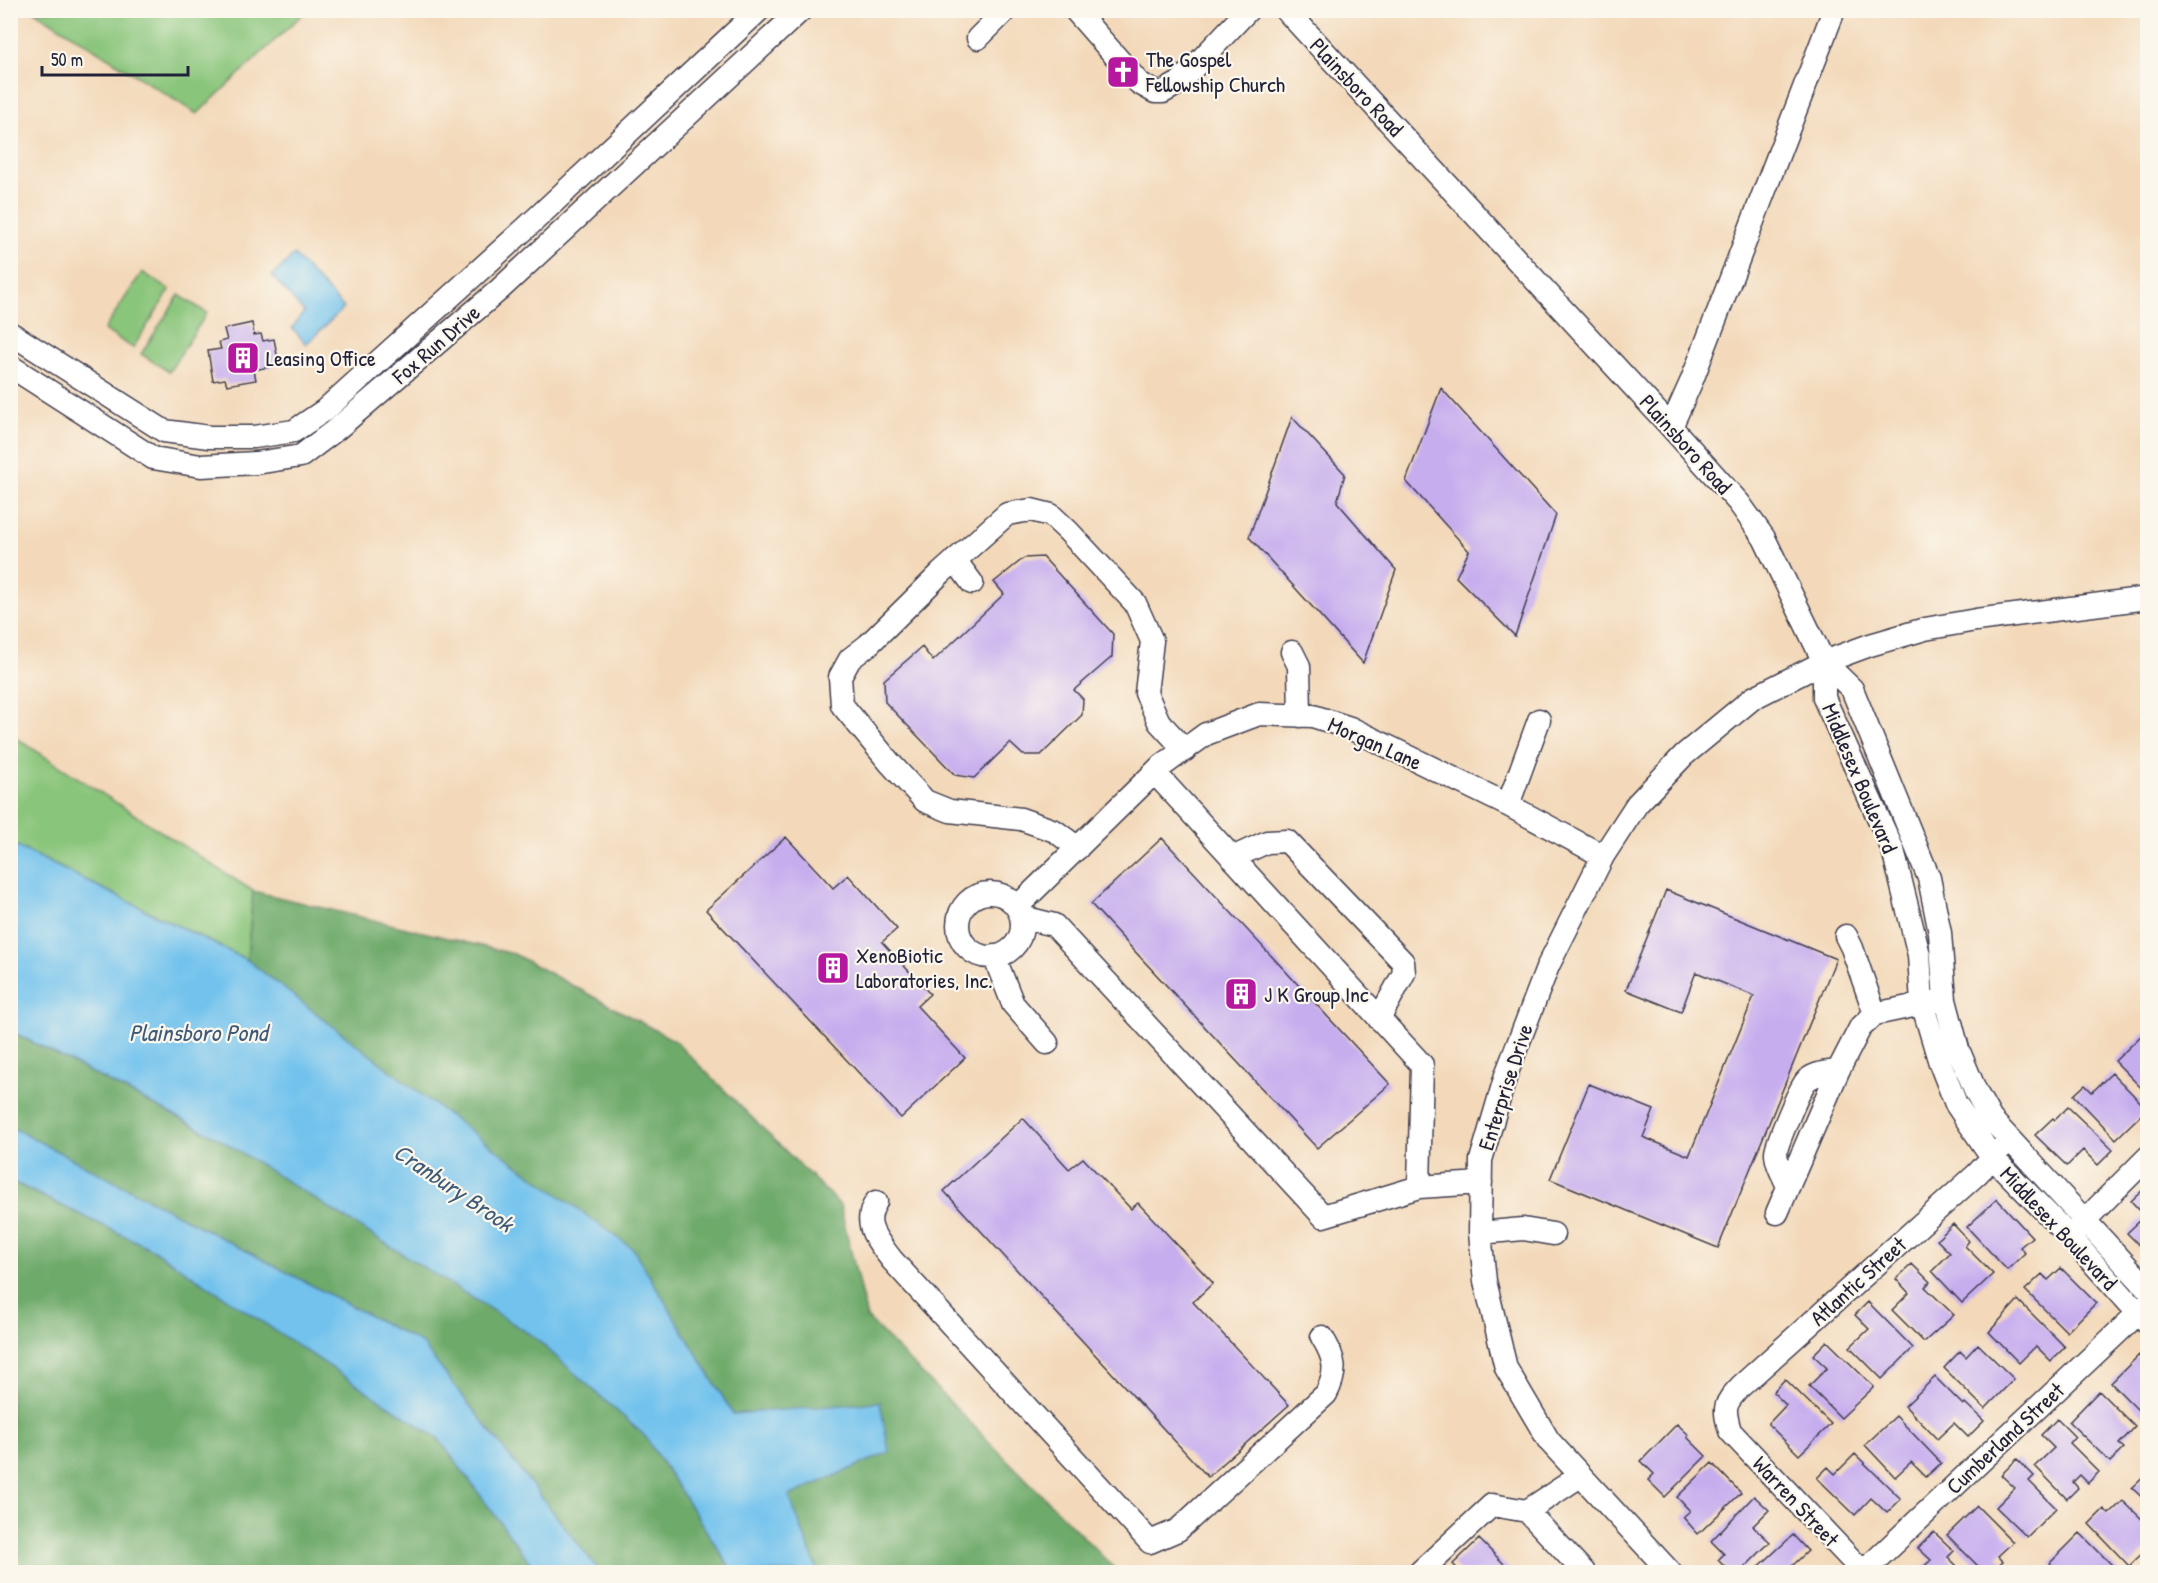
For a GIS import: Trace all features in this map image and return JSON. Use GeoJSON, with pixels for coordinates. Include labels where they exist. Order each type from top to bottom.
{"type":"FeatureCollection","features":[{"type":"Feature","properties":{"kind":"street","name":"Fox Run Drive"},"geometry":{"type":"LineString","coordinates":[[10,333],[164,431],[209,437],[254,436],[294,431],[333,403],[526,228],[759,10]]}},
{"type":"Feature","properties":{"kind":"street","name":"Fox Run Drive"},"geometry":{"type":"LineString","coordinates":[[10,366],[153,458],[201,466],[256,463],[301,456],[339,428],[499,290],[801,10]]}},
{"type":"Feature","properties":{"kind":"street"},"geometry":{"type":"LineString","coordinates":[[978,38],[1006,10]]}},
{"type":"Feature","properties":{"kind":"street"},"geometry":{"type":"LineString","coordinates":[[1075,10],[1139,83],[1155,92],[1163,92],[1179,83],[1248,10]]}},
{"type":"Feature","properties":{"kind":"street","name":"Plainsboro Road"},"geometry":{"type":"LineString","coordinates":[[1286,10],[1739,503],[1764,538],[1824,662]]}},
{"type":"Feature","properties":{"kind":"street"},"geometry":{"type":"LineString","coordinates":[[1671,427],[1692,380],[1834,10]]}},
{"type":"Feature","properties":{"kind":"street"},"geometry":{"type":"LineString","coordinates":[[1078,848],[1055,831],[1021,819],[950,811],[925,801],[842,705],[840,676],[850,659],[868,645],[955,560],[1007,514],[1031,510],[1051,515],[1135,603],[1152,641],[1146,693],[1159,722],[1185,750]]}},
{"type":"Feature","properties":{"kind":"street"},"geometry":{"type":"LineString","coordinates":[[955,560],[972,583]]}},
{"type":"Feature","properties":{"kind":"street"},"geometry":{"type":"LineString","coordinates":[[1824,662],[1870,645],[1925,629],[1976,620],[2141,601]]}},
{"type":"Feature","properties":{"kind":"street"},"geometry":{"type":"LineString","coordinates":[[1292,652],[1299,666],[1300,716]]}},
{"type":"Feature","properties":{"kind":"street","name":"Enterprise Drive"},"geometry":{"type":"LineString","coordinates":[[1670,1572],[1549,1441],[1506,1368],[1485,1281],[1480,1233],[1481,1160],[1510,1064],[1548,966],[1603,856],[1637,804],[1684,755],[1754,698],[1824,662]]}},
{"type":"Feature","properties":{"kind":"street","name":"Middlesex Boulevard"},"geometry":{"type":"LineString","coordinates":[[1824,662],[1852,689],[1929,878],[1940,933],[1945,1000],[1958,1049],[1976,1092],[1991,1119],[2148,1288]]}},
{"type":"Feature","properties":{"kind":"street","name":"Middlesex Boulevard"},"geometry":{"type":"LineString","coordinates":[[1824,662],[1824,698],[1893,850],[1919,955],[1922,1003],[1940,1063],[1956,1104],[1992,1157],[2144,1314]]}},
{"type":"Feature","properties":{"kind":"street","name":"Morgan Lane"},"geometry":{"type":"LineString","coordinates":[[1019,912],[1078,848],[1155,773],[1206,734],[1259,714],[1312,716],[1350,728],[1508,804],[1603,856]]}},
{"type":"Feature","properties":{"kind":"street"},"geometry":{"type":"LineString","coordinates":[[1508,804],[1539,720]]}},
{"type":"Feature","properties":{"kind":"street"},"geometry":{"type":"LineString","coordinates":[[1155,773],[1422,1065],[1419,1187]]}},
{"type":"Feature","properties":{"kind":"street"},"geometry":{"type":"LineString","coordinates":[[1233,858],[1267,842],[1287,841],[1403,962],[1404,973],[1379,1019]]}},
{"type":"Feature","properties":{"kind":"street"},"geometry":{"type":"LineString","coordinates":[[989,892],[999,893],[1009,898],[1019,912],[1021,934],[1016,944],[1007,952],[994,956],[983,956],[967,947],[961,938],[958,927],[959,916],[964,906],[972,898],[989,892]]}},
{"type":"Feature","properties":{"kind":"street"},"geometry":{"type":"LineString","coordinates":[[1019,912],[1054,925],[1323,1216],[1419,1187],[1481,1183]]}},
{"type":"Feature","properties":{"kind":"street"},"geometry":{"type":"LineString","coordinates":[[1845,936],[1852,948],[1875,1014]]}},
{"type":"Feature","properties":{"kind":"street"},"geometry":{"type":"LineString","coordinates":[[994,956],[1012,1004],[1047,1043]]}},
{"type":"Feature","properties":{"kind":"street"},"geometry":{"type":"LineString","coordinates":[[1777,1213],[1838,1071],[1860,1028],[1875,1014],[1945,1000]]}},
{"type":"Feature","properties":{"kind":"street","name":"Atlantic Street"},"geometry":{"type":"LineString","coordinates":[[1730,1431],[1724,1411],[1730,1397],[1977,1174],[2010,1140]]}},
{"type":"Feature","properties":{"kind":"street"},"geometry":{"type":"LineString","coordinates":[[2069,1236],[2148,1158]]}},
{"type":"Feature","properties":{"kind":"street"},"geometry":{"type":"LineString","coordinates":[[876,1202],[871,1210],[870,1221],[874,1237],[892,1260],[1150,1542],[1178,1530],[1326,1394],[1333,1381],[1334,1367],[1331,1352],[1322,1336]]}},
{"type":"Feature","properties":{"kind":"street"},"geometry":{"type":"LineString","coordinates":[[1480,1233],[1523,1229],[1553,1234]]}},
{"type":"Feature","properties":{"kind":"street","name":"Cumberland Street"},"geometry":{"type":"LineString","coordinates":[[1863,1572],[2144,1314]]}},
{"type":"Feature","properties":{"kind":"street","name":"Warren Street"},"geometry":{"type":"LineString","coordinates":[[1730,1431],[1863,1572]]}},
{"type":"Feature","properties":{"kind":"street"},"geometry":{"type":"LineString","coordinates":[[1527,1511],[1580,1476]]}},
{"type":"Feature","properties":{"kind":"street"},"geometry":{"type":"LineString","coordinates":[[1420,1572],[1492,1505],[1527,1511],[1584,1572]]}},
{"type":"Feature","properties":{"kind":"green space"},"geometry":{"type":"Polygon","coordinates":[[[306,10],[197,114],[34,11],[306,10]]]}},
{"type":"Feature","properties":{"kind":"green space"},"geometry":{"type":"Polygon","coordinates":[[[142,272],[170,290],[133,348],[104,330],[142,272]]]}},
{"type":"Feature","properties":{"kind":"green space"},"geometry":{"type":"Polygon","coordinates":[[[179,295],[207,313],[169,372],[141,354],[179,295]]]}},
{"type":"Feature","properties":{"kind":"green space"},"geometry":{"type":"Polygon","coordinates":[[[10,734],[253,891],[247,960],[11,843],[10,734]]]}},
{"type":"Feature","properties":{"kind":"green space"},"geometry":{"type":"Polygon","coordinates":[[[253,891],[514,954],[674,1040],[840,1205],[867,1318],[1118,1572],[818,1572],[789,1496],[888,1452],[880,1403],[733,1414],[633,1249],[436,1106],[247,960],[253,891]]]}},
{"type":"Feature","properties":{"kind":"green space"},"geometry":{"type":"Polygon","coordinates":[[[10,1031],[218,1138],[533,1336],[645,1436],[733,1572],[600,1572],[421,1343],[11,1127],[10,1031]]]}},
{"type":"Feature","properties":{"kind":"green space"},"geometry":{"type":"Polygon","coordinates":[[[10,1181],[152,1249],[438,1438],[537,1572],[11,1572],[10,1181]]]}},
{"type":"Feature","properties":{"kind":"water"},"geometry":{"type":"Polygon","coordinates":[[[294,255],[344,308],[306,344],[292,328],[304,312],[272,276],[294,255]]]}},
{"type":"Feature","properties":{"kind":"water","name":"Plainsboro Pond"},"geometry":{"type":"Polygon","coordinates":[[[10,843],[247,960],[436,1106],[633,1249],[733,1414],[880,1402],[889,1452],[789,1496],[818,1572],[733,1572],[645,1436],[533,1336],[218,1138],[11,1031],[10,843]]]}},
{"type":"Feature","properties":{"kind":"water"},"geometry":{"type":"Polygon","coordinates":[[[11,1127],[421,1343],[600,1572],[537,1572],[438,1438],[152,1249],[11,1181],[11,1127]]]}},
{"type":"Feature","properties":{"kind":"building","name":"Leasing Office"},"geometry":{"type":"Polygon","coordinates":[[[252,323],[254,335],[261,334],[263,341],[274,339],[279,365],[254,370],[256,380],[227,385],[225,379],[213,381],[208,351],[221,349],[219,342],[227,340],[224,329],[252,323]]]}},
{"type":"Feature","properties":{"kind":"building"},"geometry":{"type":"Polygon","coordinates":[[[1441,388],[1556,515],[1515,636],[1456,577],[1469,551],[1406,481],[1441,388]]]}},
{"type":"Feature","properties":{"kind":"building"},"geometry":{"type":"Polygon","coordinates":[[[1292,417],[1345,474],[1337,502],[1396,570],[1363,663],[1249,537],[1292,417]]]}},
{"type":"Feature","properties":{"kind":"building"},"geometry":{"type":"Polygon","coordinates":[[[1043,557],[1113,634],[1112,657],[1074,690],[1083,699],[1082,715],[1041,755],[1023,755],[1010,743],[974,778],[955,775],[885,702],[884,680],[922,647],[933,661],[1004,594],[994,582],[1024,558],[1043,557]]]}},
{"type":"Feature","properties":{"kind":"building","name":"XenoBiotic Laboratories, Inc."},"geometry":{"type":"Polygon","coordinates":[[[786,837],[833,888],[848,875],[897,929],[882,942],[930,994],[917,1006],[965,1058],[901,1118],[706,910],[786,837]]]}},
{"type":"Feature","properties":{"kind":"building","name":"J K Group Inc"},"geometry":{"type":"Polygon","coordinates":[[[1162,838],[1390,1084],[1317,1148],[1091,904],[1162,838]]]}},
{"type":"Feature","properties":{"kind":"building"},"geometry":{"type":"Polygon","coordinates":[[[1666,890],[1836,959],[1718,1248],[1550,1179],[1589,1084],[1654,1110],[1643,1137],[1689,1156],[1754,996],[1696,972],[1681,1012],[1626,990],[1666,890]]]}},
{"type":"Feature","properties":{"kind":"building"},"geometry":{"type":"Polygon","coordinates":[[[2145,1032],[2148,1034],[2148,1095],[2115,1061],[2145,1032]]]}},
{"type":"Feature","properties":{"kind":"building"},"geometry":{"type":"Polygon","coordinates":[[[2112,1073],[2147,1109],[2116,1139],[2074,1095],[2085,1085],[2092,1092],[2112,1073]]]}},
{"type":"Feature","properties":{"kind":"building"},"geometry":{"type":"Polygon","coordinates":[[[2068,1107],[2113,1150],[2098,1165],[2083,1150],[2067,1166],[2035,1135],[2068,1107]]]}},
{"type":"Feature","properties":{"kind":"building"},"geometry":{"type":"Polygon","coordinates":[[[1023,1118],[1069,1169],[1083,1158],[1131,1209],[1138,1203],[1213,1283],[1193,1302],[1289,1405],[1208,1477],[944,1191],[1023,1118]]]}},
{"type":"Feature","properties":{"kind":"building"},"geometry":{"type":"Polygon","coordinates":[[[2145,1188],[2148,1191],[2148,1254],[2127,1233],[2145,1216],[2131,1201],[2145,1188]]]}},
{"type":"Feature","properties":{"kind":"building"},"geometry":{"type":"Polygon","coordinates":[[[1997,1199],[2032,1237],[2020,1247],[2025,1253],[2007,1270],[1967,1227],[1997,1199]]]}},
{"type":"Feature","properties":{"kind":"building"},"geometry":{"type":"Polygon","coordinates":[[[1953,1224],[1969,1241],[1965,1246],[1993,1274],[1962,1303],[1932,1271],[1950,1253],[1937,1240],[1953,1224]]]}},
{"type":"Feature","properties":{"kind":"building"},"geometry":{"type":"Polygon","coordinates":[[[1912,1264],[1930,1282],[1925,1287],[1954,1315],[1924,1342],[1892,1310],[1909,1293],[1896,1279],[1912,1264]]]}},
{"type":"Feature","properties":{"kind":"building"},"geometry":{"type":"Polygon","coordinates":[[[2061,1268],[2096,1303],[2067,1332],[2025,1290],[2042,1274],[2048,1280],[2061,1268]]]}},
{"type":"Feature","properties":{"kind":"building"},"geometry":{"type":"Polygon","coordinates":[[[2018,1300],[2065,1347],[2051,1361],[2036,1346],[2019,1363],[1989,1332],[2018,1300]]]}},
{"type":"Feature","properties":{"kind":"building"},"geometry":{"type":"Polygon","coordinates":[[[1868,1302],[1913,1348],[1882,1379],[1850,1347],[1869,1329],[1855,1315],[1868,1302]]]}},
{"type":"Feature","properties":{"kind":"building"},"geometry":{"type":"Polygon","coordinates":[[[1827,1341],[1874,1387],[1841,1418],[1809,1386],[1827,1368],[1813,1355],[1827,1341]]]}},
{"type":"Feature","properties":{"kind":"building"},"geometry":{"type":"Polygon","coordinates":[[[1978,1344],[2014,1379],[1985,1409],[1944,1368],[1960,1351],[1966,1357],[1978,1344]]]}},
{"type":"Feature","properties":{"kind":"building"},"geometry":{"type":"Polygon","coordinates":[[[2139,1355],[2148,1364],[2148,1420],[2111,1383],[2139,1355]]]}},
{"type":"Feature","properties":{"kind":"building"},"geometry":{"type":"Polygon","coordinates":[[[1935,1377],[1963,1405],[1965,1403],[1984,1421],[1968,1437],[1954,1423],[1937,1439],[1905,1406],[1935,1377]]]}},
{"type":"Feature","properties":{"kind":"building"},"geometry":{"type":"Polygon","coordinates":[[[1785,1379],[1831,1424],[1799,1455],[1768,1424],[1786,1405],[1773,1392],[1785,1379]]]}},
{"type":"Feature","properties":{"kind":"building"},"geometry":{"type":"Polygon","coordinates":[[[2099,1391],[2135,1427],[2119,1444],[2124,1448],[2110,1462],[2069,1422],[2099,1391]]]}},
{"type":"Feature","properties":{"kind":"building"},"geometry":{"type":"Polygon","coordinates":[[[1896,1416],[1941,1463],[1926,1477],[1911,1462],[1895,1477],[1865,1445],[1896,1416]]]}},
{"type":"Feature","properties":{"kind":"building"},"geometry":{"type":"Polygon","coordinates":[[[2057,1419],[2075,1437],[2070,1443],[2099,1472],[2088,1483],[2080,1475],[2073,1482],[2078,1488],[2067,1499],[2035,1466],[2054,1448],[2041,1435],[2057,1419]]]}},
{"type":"Feature","properties":{"kind":"building"},"geometry":{"type":"Polygon","coordinates":[[[1677,1424],[1706,1456],[1665,1497],[1648,1480],[1654,1474],[1641,1461],[1677,1424]]]}},
{"type":"Feature","properties":{"kind":"building"},"geometry":{"type":"Polygon","coordinates":[[[1855,1454],[1901,1499],[1887,1513],[1871,1498],[1855,1515],[1817,1478],[1828,1467],[1835,1474],[1855,1454]]]}},
{"type":"Feature","properties":{"kind":"building"},"geometry":{"type":"Polygon","coordinates":[[[2017,1459],[2034,1476],[2029,1481],[2056,1508],[2027,1537],[1996,1507],[2015,1488],[2001,1475],[2017,1459]]]}},
{"type":"Feature","properties":{"kind":"building"},"geometry":{"type":"Polygon","coordinates":[[[1712,1463],[1741,1493],[1698,1534],[1683,1517],[1690,1511],[1677,1497],[1712,1463]]]}},
{"type":"Feature","properties":{"kind":"building"},"geometry":{"type":"Polygon","coordinates":[[[2148,1473],[2148,1503],[2132,1488],[2148,1473]]]}},
{"type":"Feature","properties":{"kind":"building"},"geometry":{"type":"Polygon","coordinates":[[[1754,1496],[1769,1510],[1753,1526],[1770,1542],[1740,1572],[1730,1572],[1718,1560],[1724,1554],[1711,1541],[1754,1496]]]}},
{"type":"Feature","properties":{"kind":"building"},"geometry":{"type":"Polygon","coordinates":[[[2123,1501],[2148,1525],[2148,1548],[2129,1566],[2089,1524],[2104,1509],[2109,1514],[2123,1501]]]}},
{"type":"Feature","properties":{"kind":"building"},"geometry":{"type":"Polygon","coordinates":[[[1977,1506],[2013,1542],[1998,1556],[2003,1561],[1991,1572],[1984,1572],[1947,1535],[1977,1506]]]}},
{"type":"Feature","properties":{"kind":"building"},"geometry":{"type":"Polygon","coordinates":[[[1934,1532],[1954,1551],[1948,1557],[1963,1572],[1918,1572],[1931,1560],[1918,1548],[1934,1532]]]}},
{"type":"Feature","properties":{"kind":"building"},"geometry":{"type":"Polygon","coordinates":[[[2080,1533],[2119,1572],[2059,1572],[2050,1563],[2080,1533]]]}},
{"type":"Feature","properties":{"kind":"building"},"geometry":{"type":"Polygon","coordinates":[[[1793,1535],[1808,1551],[1792,1566],[1797,1572],[1753,1572],[1793,1535]]]}},
{"type":"Feature","properties":{"kind":"building"},"geometry":{"type":"Polygon","coordinates":[[[1479,1539],[1512,1572],[1460,1572],[1453,1564],[1479,1539]]]}},
{"type":"Feature","properties":{"kind":"place","name":"The Gospel Fellowship Church"},"geometry":{"type":"Point","coordinates":[1123,72]}},
{"type":"Feature","properties":{"kind":"place","name":"Leasing Office"},"geometry":{"type":"Point","coordinates":[243,358]}},
{"type":"Feature","properties":{"kind":"place","name":"XenoBiotic Laboratories, Inc."},"geometry":{"type":"Point","coordinates":[833,968]}},
{"type":"Feature","properties":{"kind":"place","name":"J K Group Inc"},"geometry":{"type":"Point","coordinates":[1241,994]}},
{"type":"Feature","properties":{"kind":"water label","name":"Cranbury Brook"},"geometry":{"type":"Point","coordinates":[454,1187]}}]}
